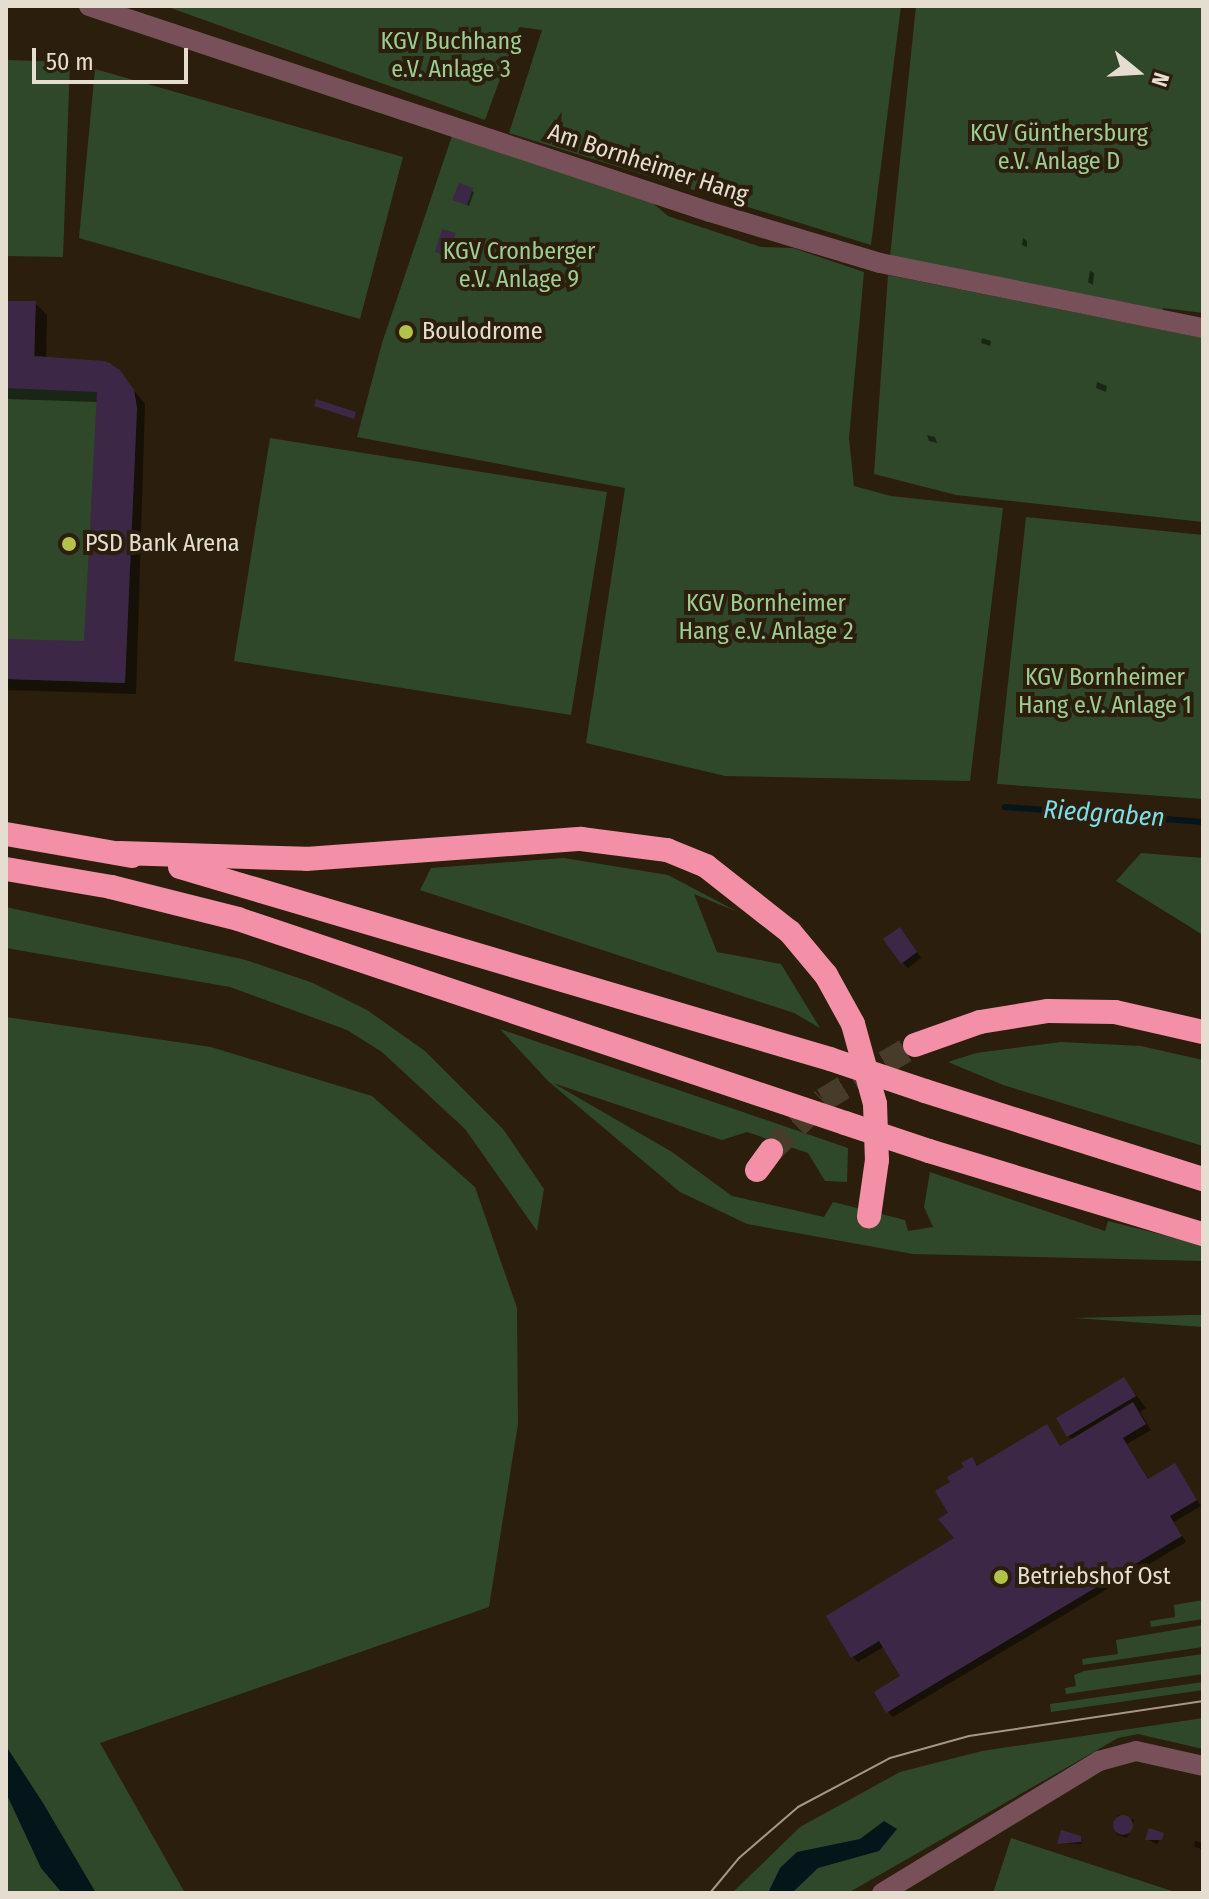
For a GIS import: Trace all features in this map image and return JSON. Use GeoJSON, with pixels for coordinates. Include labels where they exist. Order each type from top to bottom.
{"type":"FeatureCollection","features":[{"type":"Feature","properties":{"kind":"highway"},"geometry":{"type":"LineString","coordinates":[[6,834],[120,853],[288,896],[830,1059],[1203,1179]]}},
{"type":"Feature","properties":{"kind":"highway"},"geometry":{"type":"LineString","coordinates":[[120,853],[306,859],[581,839],[667,850],[706,866],[790,932],[826,975],[853,1024],[870,1077],[877,1132],[869,1216]]}},
{"type":"Feature","properties":{"kind":"highway"},"geometry":{"type":"LineString","coordinates":[[6,869],[111,887],[238,919],[929,1151],[1203,1234]]}},
{"type":"Feature","properties":{"kind":"highway"},"geometry":{"type":"LineString","coordinates":[[915,1045],[980,1022],[1048,1011],[1115,1012],[1203,1032]]}},
{"type":"Feature","properties":{"kind":"street","name":"Am Bornheimer Hang"},"geometry":{"type":"LineString","coordinates":[[89,6],[710,212],[880,263],[1203,328]]}},
{"type":"Feature","properties":{"kind":"street"},"geometry":{"type":"LineString","coordinates":[[882,1893],[1099,1761],[1136,1751],[1203,1766]]}},
{"type":"Feature","properties":{"kind":"green space","name":"KGV Buchhang e.V. Anlage 3"},"geometry":{"type":"Polygon","coordinates":[[[165,6],[901,6],[871,245],[509,133],[542,30],[519,27],[485,120],[165,6]]]}},
{"type":"Feature","properties":{"kind":"green space","name":"KGV Günthersburg e.V. Anlage D"},"geometry":{"type":"Polygon","coordinates":[[[916,6],[1203,6],[1203,313],[1163,308],[1161,313],[890,257],[916,6]]]}},
{"type":"Feature","properties":{"kind":"green space"},"geometry":{"type":"Polygon","coordinates":[[[6,60],[70,62],[63,257],[6,256],[6,60]]]}},
{"type":"Feature","properties":{"kind":"green space"},"geometry":{"type":"Polygon","coordinates":[[[95,69],[403,157],[360,319],[79,238],[95,69]]]}},
{"type":"Feature","properties":{"kind":"green space","name":"KGV Bornheimer Hang e.V. Anlage 2"},"geometry":{"type":"Polygon","coordinates":[[[452,136],[648,199],[668,216],[761,247],[793,248],[864,272],[849,438],[854,486],[891,496],[1003,508],[970,781],[725,776],[586,743],[625,488],[357,437],[382,343],[452,136]]]}},
{"type":"Feature","properties":{"kind":"green space"},"geometry":{"type":"Polygon","coordinates":[[[888,275],[1203,338],[1203,522],[956,495],[874,474],[888,275]]]}},
{"type":"Feature","properties":{"kind":"green space","name":"PSD Bank Arena"},"geometry":{"type":"Polygon","coordinates":[[[6,330],[35,331],[35,356],[110,363],[134,390],[137,408],[125,683],[6,679],[6,330]]]}},
{"type":"Feature","properties":{"kind":"green space"},"geometry":{"type":"Polygon","coordinates":[[[270,438],[607,492],[571,715],[234,661],[270,438]]]}},
{"type":"Feature","properties":{"kind":"green space","name":"KGV Bornheimer Hang e.V. Anlage 1"},"geometry":{"type":"Polygon","coordinates":[[[1026,517],[1203,535],[1203,799],[997,784],[1026,517]]]}},
{"type":"Feature","properties":{"kind":"green space"},"geometry":{"type":"Polygon","coordinates":[[[1141,853],[1203,858],[1203,935],[1116,881],[1141,853]]]}},
{"type":"Feature","properties":{"kind":"green space"},"geometry":{"type":"Polygon","coordinates":[[[564,858],[668,875],[738,912],[694,894],[717,952],[781,964],[820,1028],[794,1013],[420,890],[431,868],[564,858]]]}},
{"type":"Feature","properties":{"kind":"green space"},"geometry":{"type":"Polygon","coordinates":[[[6,907],[246,960],[313,983],[367,1010],[425,1051],[503,1129],[544,1189],[537,1231],[465,1129],[382,1052],[347,1030],[230,987],[6,948],[6,907]]]}},
{"type":"Feature","properties":{"kind":"green space"},"geometry":{"type":"Polygon","coordinates":[[[6,1017],[211,1047],[372,1096],[475,1187],[517,1308],[518,1424],[489,1607],[100,1743],[185,1893],[6,1893],[6,1017]]]}},
{"type":"Feature","properties":{"kind":"green space"},"geometry":{"type":"Polygon","coordinates":[[[500,1029],[848,1148],[847,1182],[825,1181],[808,1153],[747,1132],[722,1140],[553,1083],[672,1152],[732,1196],[824,1217],[833,1202],[905,1220],[908,1231],[933,1227],[924,1207],[930,1172],[1105,1231],[1108,1221],[1203,1245],[1203,1261],[913,1254],[747,1224],[680,1192],[548,1081],[500,1029]]]}},
{"type":"Feature","properties":{"kind":"green space"},"geometry":{"type":"Polygon","coordinates":[[[1061,1042],[1141,1046],[1203,1060],[1203,1146],[1003,1085],[948,1062],[976,1053],[1061,1042]]]}},
{"type":"Feature","properties":{"kind":"green space"},"geometry":{"type":"Polygon","coordinates":[[[1193,1315],[1203,1315],[1203,1327],[1074,1318],[1193,1315]]]}},
{"type":"Feature","properties":{"kind":"green space"},"geometry":{"type":"Polygon","coordinates":[[[1203,1600],[1203,1619],[1151,1627],[1150,1621],[1175,1617],[1174,1605],[1203,1600]]]}},
{"type":"Feature","properties":{"kind":"green space"},"geometry":{"type":"Polygon","coordinates":[[[1203,1625],[1203,1647],[1083,1665],[1082,1659],[1118,1654],[1116,1640],[1203,1625]]]}},
{"type":"Feature","properties":{"kind":"green space"},"geometry":{"type":"Polygon","coordinates":[[[1203,1654],[1203,1674],[1066,1694],[1065,1688],[1076,1686],[1074,1675],[1084,1671],[1203,1654]]]}},
{"type":"Feature","properties":{"kind":"green space"},"geometry":{"type":"Polygon","coordinates":[[[1203,1682],[1203,1690],[1051,1712],[1050,1704],[1203,1682]]]}},
{"type":"Feature","properties":{"kind":"green space"},"geometry":{"type":"Polygon","coordinates":[[[1203,1718],[1203,1749],[1138,1734],[1118,1738],[848,1893],[732,1893],[800,1827],[900,1772],[982,1751],[1203,1718]]]}},
{"type":"Feature","properties":{"kind":"green space"},"geometry":{"type":"Polygon","coordinates":[[[1011,1838],[1178,1893],[993,1893],[1011,1838]]]}},
{"type":"Feature","properties":{"kind":"shaded area"},"geometry":{"type":"Polygon","coordinates":[[[6,1746],[96,1893],[62,1893],[41,1868],[6,1793],[6,1746]]]}},
{"type":"Feature","properties":{"kind":"shaded area"},"geometry":{"type":"Polygon","coordinates":[[[884,1821],[897,1829],[879,1851],[818,1868],[792,1893],[768,1893],[780,1868],[797,1852],[860,1839],[884,1821]]]}},
{"type":"Feature","properties":{"kind":"building"},"geometry":{"type":"Polygon","coordinates":[[[459,183],[473,188],[467,205],[452,200],[459,183]]]}},
{"type":"Feature","properties":{"kind":"building"},"geometry":{"type":"Polygon","coordinates":[[[442,229],[456,233],[449,256],[435,252],[442,229]]]}},
{"type":"Feature","properties":{"kind":"building"},"geometry":{"type":"Polygon","coordinates":[[[6,301],[36,301],[34,356],[105,361],[120,370],[134,390],[137,408],[125,683],[6,679],[6,639],[84,641],[97,392],[6,388],[6,301]]]}},
{"type":"Feature","properties":{"kind":"building"},"geometry":{"type":"Polygon","coordinates":[[[316,399],[356,412],[354,419],[314,406],[316,399]]]}},
{"type":"Feature","properties":{"kind":"building"},"geometry":{"type":"Polygon","coordinates":[[[900,927],[917,952],[901,964],[883,939],[900,927]]]}},
{"type":"Feature","properties":{"kind":"building"},"geometry":{"type":"Polygon","coordinates":[[[1124,1377],[1136,1396],[1067,1437],[1056,1418],[1124,1377]]]}},
{"type":"Feature","properties":{"kind":"building","name":"Betriebshof Ost"},"geometry":{"type":"Polygon","coordinates":[[[1133,1402],[1146,1424],[1123,1438],[1148,1479],[1175,1463],[1197,1500],[1170,1516],[1182,1536],[886,1713],[874,1692],[900,1676],[879,1641],[851,1658],[826,1616],[954,1538],[938,1519],[948,1513],[935,1491],[950,1482],[947,1477],[964,1467],[961,1463],[972,1457],[977,1466],[1047,1424],[1060,1446],[1133,1402]]]}},
{"type":"Feature","properties":{"kind":"building"},"geometry":{"type":"Polygon","coordinates":[[[1123,1815],[1130,1818],[1133,1825],[1130,1832],[1123,1835],[1116,1832],[1113,1825],[1116,1818],[1123,1815]]]}},
{"type":"Feature","properties":{"kind":"building"},"geometry":{"type":"Polygon","coordinates":[[[1149,1828],[1164,1833],[1162,1840],[1145,1840],[1149,1828]]]}},
{"type":"Feature","properties":{"kind":"building"},"geometry":{"type":"Polygon","coordinates":[[[1061,1830],[1081,1836],[1081,1842],[1057,1844],[1061,1830]]]}},
{"type":"Feature","properties":{"kind":"waterway","name":"Riedgraben"},"geometry":{"type":"LineString","coordinates":[[1005,807],[1203,822]]}},
{"type":"Feature","properties":{"kind":"tunnel"},"geometry":{"type":"LineString","coordinates":[[771,1151],[823,1100],[915,1045]]}},
{"type":"Feature","properties":{"kind":"tram line"},"geometry":{"type":"LineString","coordinates":[[710,1893],[739,1858],[798,1807],[890,1758],[969,1736],[1203,1701]]}},
{"type":"Feature","properties":{"kind":"place","name":"Boulodrome"},"geometry":{"type":"Point","coordinates":[406,332]}},
{"type":"Feature","properties":{"kind":"place","name":"PSD Bank Arena"},"geometry":{"type":"Point","coordinates":[69,544]}},
{"type":"Feature","properties":{"kind":"place","name":"Betriebshof Ost"},"geometry":{"type":"Point","coordinates":[1001,1577]}},
{"type":"Feature","properties":{"kind":"park label","name":"KGV Cronberger e.V. Anlage 9"},"geometry":{"type":"Point","coordinates":[519,266]}}]}
